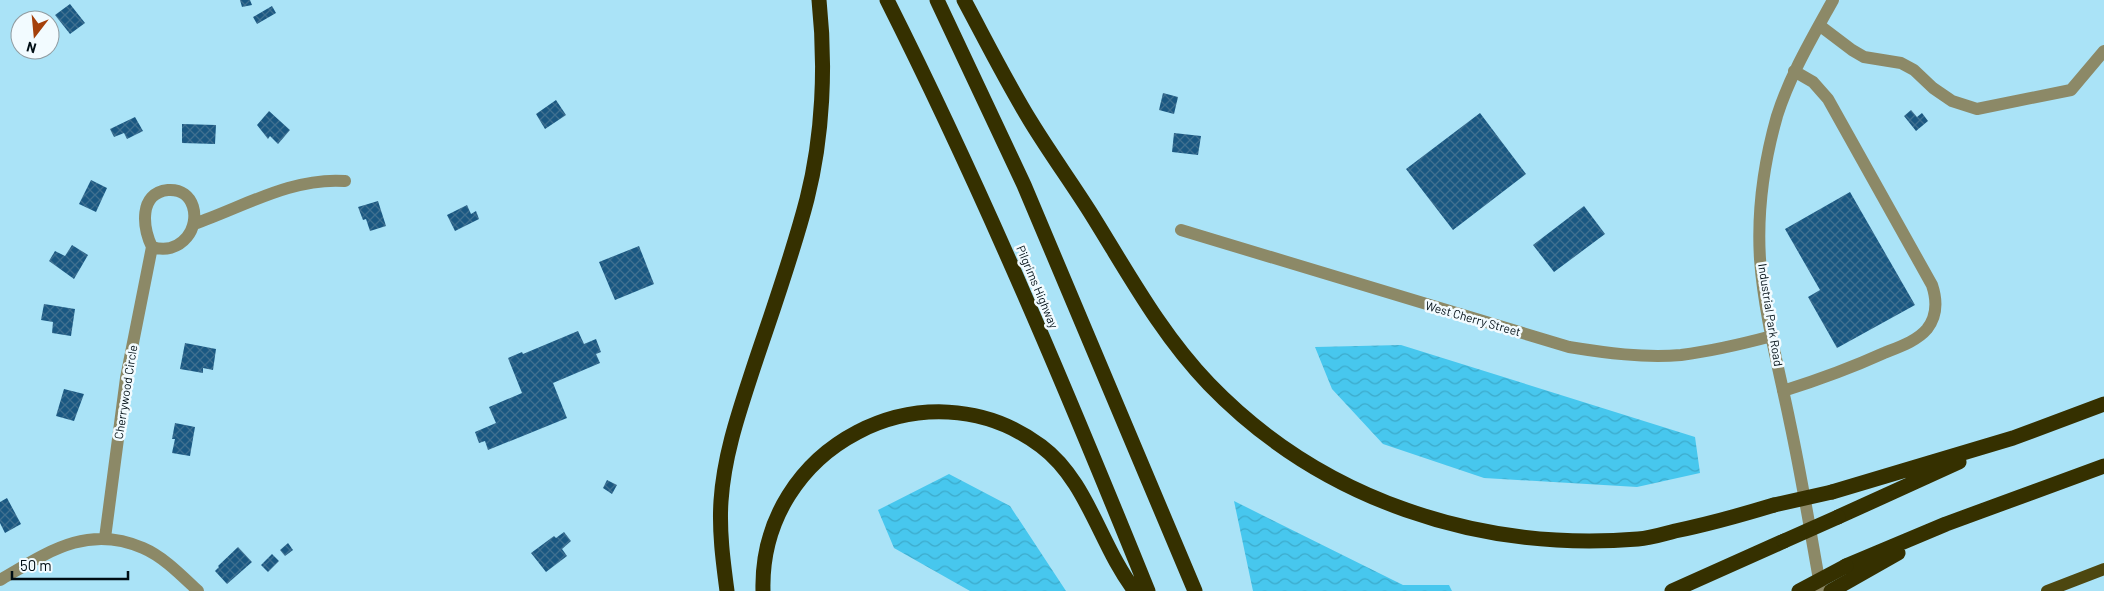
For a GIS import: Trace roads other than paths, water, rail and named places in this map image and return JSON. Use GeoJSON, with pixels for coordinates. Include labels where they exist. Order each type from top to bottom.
{"type":"FeatureCollection","features":[{"type":"Feature","properties":{"kind":"highway"},"geometry":{"type":"LineString","coordinates":[[727,591],[722,558],[721,530],[721,501],[726,465],[733,434],[783,280],[807,198],[816,148],[821,98],[822,61],[819,0]]}},
{"type":"Feature","properties":{"kind":"highway","name":"Pilgrims Highway"},"geometry":{"type":"LineString","coordinates":[[887,0],[930,85],[990,215],[1148,591]]}},
{"type":"Feature","properties":{"kind":"highway"},"geometry":{"type":"LineString","coordinates":[[937,0],[1024,185],[1195,591]]}},
{"type":"Feature","properties":{"kind":"highway"},"geometry":{"type":"LineString","coordinates":[[964,0],[1030,120],[1151,311],[1209,384],[1261,430],[1311,466],[1377,500],[1441,521],[1507,534],[1582,541],[1641,539],[1724,521],[1774,506],[1832,492],[2013,438]]}},
{"type":"Feature","properties":{"kind":"highway"},"geometry":{"type":"LineString","coordinates":[[1672,591],[2013,438],[2104,404]]}},
{"type":"Feature","properties":{"kind":"highway"},"geometry":{"type":"LineString","coordinates":[[763,591],[765,558],[771,534],[792,490],[806,473],[832,448],[863,428],[891,419],[925,413],[962,414],[1002,424],[1024,435],[1052,455],[1078,488],[1123,575],[1135,591]]}},
{"type":"Feature","properties":{"kind":"highway"},"geometry":{"type":"LineString","coordinates":[[1799,591],[1846,566],[1946,524],[2104,466]]}},
{"type":"Feature","properties":{"kind":"highway"},"geometry":{"type":"LineString","coordinates":[[1831,591],[1946,524]]}},
{"type":"Feature","properties":{"kind":"main road"},"geometry":{"type":"LineString","coordinates":[[2047,591],[2104,569]]}},
{"type":"Feature","properties":{"kind":"street","name":"Industrial Park Road"},"geometry":{"type":"LineString","coordinates":[[1821,591],[1772,336],[1760,259],[1763,182],[1777,116],[1794,71],[1833,0]]}},
{"type":"Feature","properties":{"kind":"street"},"geometry":{"type":"LineString","coordinates":[[1819,25],[1864,57],[1901,63],[1914,70],[1952,101],[1977,109],[2071,90],[2104,51]]}},
{"type":"Feature","properties":{"kind":"street"},"geometry":{"type":"LineString","coordinates":[[1783,391],[1834,375],[1912,341],[1927,329],[1933,320],[1936,310],[1936,298],[1932,285],[1828,99],[1813,82],[1794,71]]}},
{"type":"Feature","properties":{"kind":"street"},"geometry":{"type":"LineString","coordinates":[[152,247],[169,248],[181,244],[191,232],[194,224],[293,185],[325,179],[345,181]]}},
{"type":"Feature","properties":{"kind":"street","name":"Cherrywood Circle"},"geometry":{"type":"LineString","coordinates":[[105,538],[126,378],[152,247],[146,236],[144,217],[146,206],[156,195],[167,190],[178,192],[189,198],[194,207],[196,218],[194,224]]}},
{"type":"Feature","properties":{"kind":"street","name":"West Cherry Street"},"geometry":{"type":"LineString","coordinates":[[1181,230],[1569,347],[1612,353],[1680,355],[1728,347],[1772,336]]}},
{"type":"Feature","properties":{"kind":"street"},"geometry":{"type":"LineString","coordinates":[[0,580],[60,547],[89,538],[105,538],[144,549],[171,567],[198,591]]}},
{"type":"Feature","properties":{"kind":"water"},"geometry":{"type":"Polygon","coordinates":[[[1401,345],[1695,437],[1700,473],[1637,487],[1484,478],[1383,444],[1332,389],[1315,347],[1401,345]]]}},
{"type":"Feature","properties":{"kind":"water"},"geometry":{"type":"Polygon","coordinates":[[[949,474],[1010,506],[1066,591],[970,591],[894,548],[878,510],[949,474]]]}},
{"type":"Feature","properties":{"kind":"water"},"geometry":{"type":"Polygon","coordinates":[[[1234,501],[1403,585],[1449,585],[1452,591],[1253,591],[1234,501]]]}}]}
